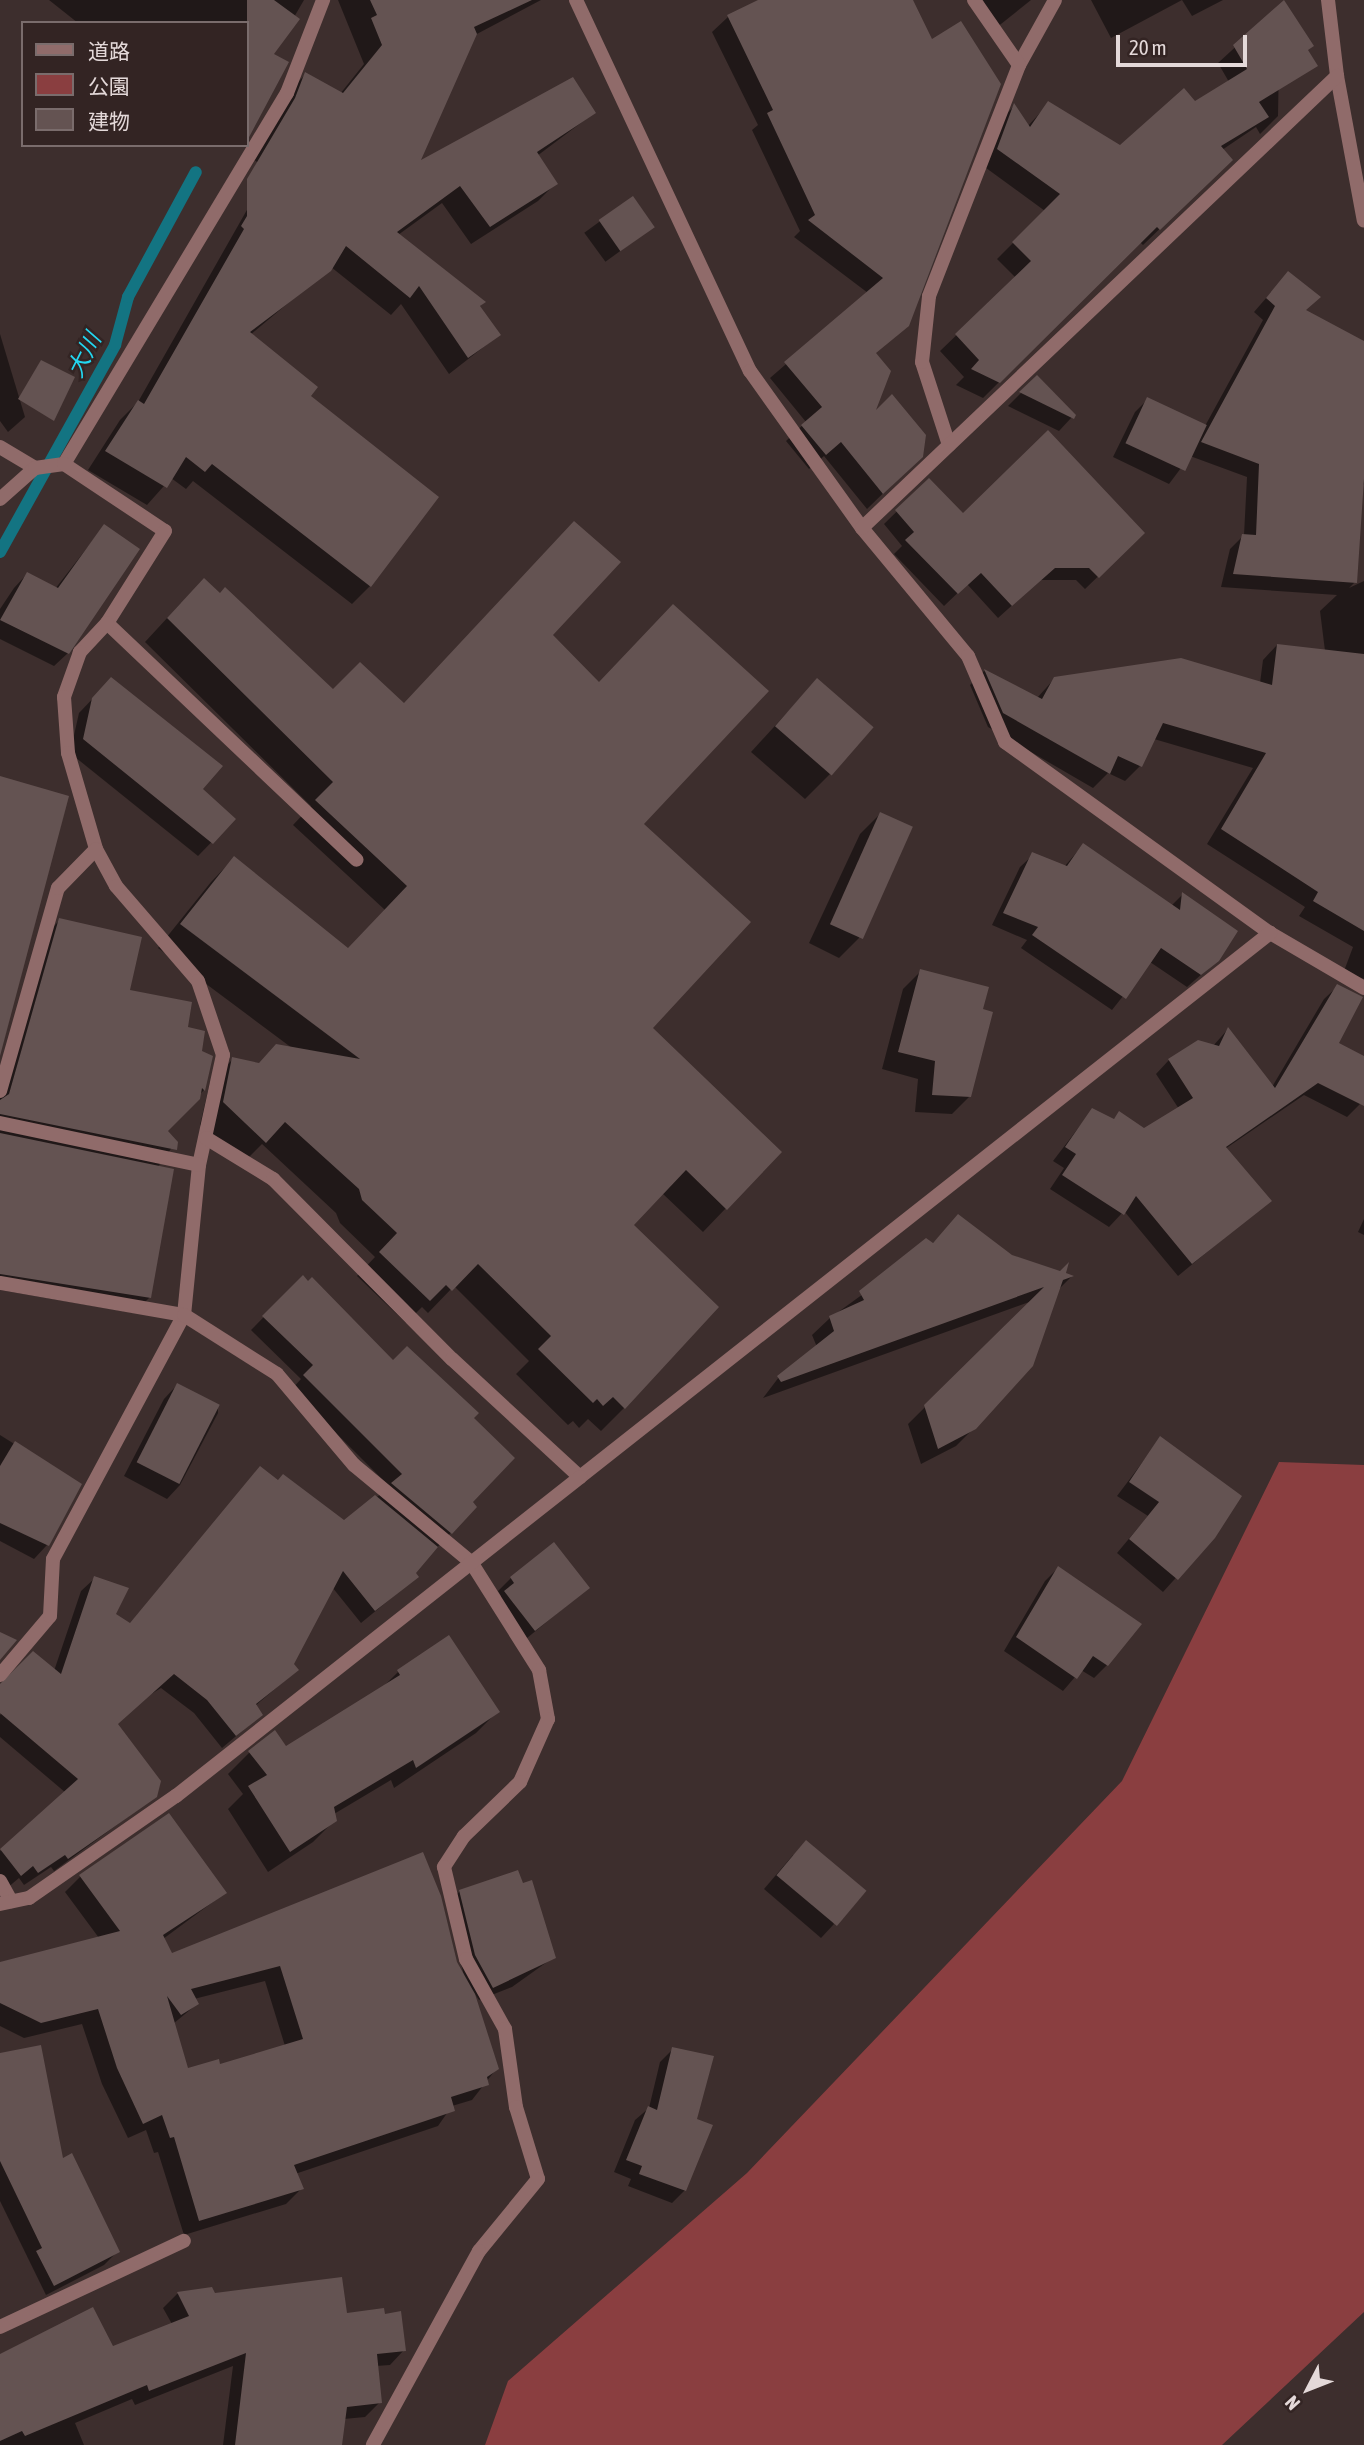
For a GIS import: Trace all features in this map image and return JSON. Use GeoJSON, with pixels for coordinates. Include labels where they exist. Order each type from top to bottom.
{"type":"FeatureCollection","features":[{"type":"Feature","properties":{"kind":"street"},"geometry":{"type":"LineString","coordinates":[[64,464],[287,93],[322,0]]}},
{"type":"Feature","properties":{"kind":"street"},"geometry":{"type":"LineString","coordinates":[[576,0],[750,371],[862,528],[968,656],[1006,742],[1270,933],[1364,988]]}},
{"type":"Feature","properties":{"kind":"street"},"geometry":{"type":"LineString","coordinates":[[974,0],[1019,65]]}},
{"type":"Feature","properties":{"kind":"street"},"geometry":{"type":"LineString","coordinates":[[949,446],[922,362],[929,296],[1019,65],[1055,0]]}},
{"type":"Feature","properties":{"kind":"street"},"geometry":{"type":"LineString","coordinates":[[1328,0],[1337,76],[1364,221]]}},
{"type":"Feature","properties":{"kind":"street"},"geometry":{"type":"LineString","coordinates":[[862,528],[1337,76]]}},
{"type":"Feature","properties":{"kind":"street"},"geometry":{"type":"LineString","coordinates":[[0,447],[36,468]]}},
{"type":"Feature","properties":{"kind":"street"},"geometry":{"type":"LineString","coordinates":[[0,499],[36,468],[64,464],[165,531],[107,623],[80,652],[64,697],[68,753],[96,849],[116,886],[198,981],[223,1055],[199,1165],[184,1315],[54,1559],[50,1616],[0,1675]]}},
{"type":"Feature","properties":{"kind":"street"},"geometry":{"type":"LineString","coordinates":[[107,623],[357,860]]}},
{"type":"Feature","properties":{"kind":"street"},"geometry":{"type":"LineString","coordinates":[[0,1091],[58,888],[96,849]]}},
{"type":"Feature","properties":{"kind":"street"},"geometry":{"type":"LineString","coordinates":[[0,1881],[6,1903],[29,1898],[113,1842],[248,1742],[471,1562],[1270,933]]}},
{"type":"Feature","properties":{"kind":"street"},"geometry":{"type":"LineString","coordinates":[[0,1123],[199,1165]]}},
{"type":"Feature","properties":{"kind":"street"},"geometry":{"type":"LineString","coordinates":[[206,1138],[273,1179],[452,1359],[580,1476]]}},
{"type":"Feature","properties":{"kind":"street"},"geometry":{"type":"LineString","coordinates":[[0,1283],[184,1315],[277,1374],[354,1465],[471,1562],[540,1671],[548,1719],[520,1782],[464,1836],[444,1867],[466,1959],[505,2029],[516,2107],[538,2179],[480,2250],[373,2445]]}},
{"type":"Feature","properties":{"kind":"street"},"geometry":{"type":"LineString","coordinates":[[0,2327],[184,2241]]}},
{"type":"Feature","properties":{"kind":"green space"},"geometry":{"type":"Polygon","coordinates":[[[1279,1462],[1364,1465],[1364,2312],[1222,2445],[485,2445],[508,2381],[747,2173],[1122,1781],[1279,1462]]]}},
{"type":"Feature","properties":{"kind":"building"},"geometry":{"type":"Polygon","coordinates":[[[247,0],[274,0],[300,19],[274,54],[289,62],[248,139],[248,21],[247,0]]]}},
{"type":"Feature","properties":{"kind":"building"},"geometry":{"type":"Polygon","coordinates":[[[370,0],[532,0],[474,27],[477,34],[421,160],[573,77],[596,113],[537,152],[558,184],[490,227],[460,186],[397,232],[486,302],[480,306],[501,335],[468,358],[419,286],[410,298],[346,246],[331,271],[250,332],[318,387],[311,396],[439,497],[371,587],[212,464],[205,472],[186,457],[167,488],[105,451],[138,400],[144,404],[244,229],[241,226],[247,216],[247,179],[295,98],[305,72],[343,93],[382,45],[371,18],[377,15],[370,0]]]}},
{"type":"Feature","properties":{"kind":"building"},"geometry":{"type":"Polygon","coordinates":[[[758,0],[913,0],[932,39],[961,21],[1001,84],[909,326],[876,353],[891,371],[876,410],[892,394],[926,435],[923,457],[883,494],[841,442],[826,455],[801,425],[822,407],[784,362],[883,278],[808,220],[815,215],[767,113],[773,110],[727,15],[758,0]]]}},
{"type":"Feature","properties":{"kind":"building"},"geometry":{"type":"Polygon","coordinates":[[[1284,0],[1314,46],[1308,50],[1318,66],[1259,102],[1269,117],[1221,146],[1233,160],[1160,230],[1157,227],[1000,383],[971,369],[979,360],[955,334],[1031,261],[1012,242],[1060,194],[997,149],[1014,103],[1030,127],[1048,101],[1120,145],[1184,88],[1195,101],[1247,69],[1233,45],[1284,0]]]}},
{"type":"Feature","properties":{"kind":"building"},"geometry":{"type":"Polygon","coordinates":[[[633,196],[655,227],[620,251],[599,220],[633,196]]]}},
{"type":"Feature","properties":{"kind":"building"},"geometry":{"type":"Polygon","coordinates":[[[1288,271],[1321,297],[1306,310],[1364,341],[1364,479],[1357,583],[1233,574],[1242,534],[1256,535],[1259,464],[1201,442],[1275,306],[1266,298],[1288,271]]]}},
{"type":"Feature","properties":{"kind":"building"},"geometry":{"type":"Polygon","coordinates":[[[41,360],[75,377],[54,421],[18,399],[41,360]]]}},
{"type":"Feature","properties":{"kind":"building"},"geometry":{"type":"Polygon","coordinates":[[[1037,375],[1076,415],[1074,419],[1019,392],[1037,375]]]}},
{"type":"Feature","properties":{"kind":"building"},"geometry":{"type":"Polygon","coordinates":[[[1147,397],[1207,425],[1185,471],[1125,443],[1147,397]]]}},
{"type":"Feature","properties":{"kind":"building"},"geometry":{"type":"Polygon","coordinates":[[[1048,430],[1145,533],[1099,578],[1089,568],[1055,568],[1012,606],[981,573],[958,594],[905,540],[914,532],[895,510],[929,478],[963,513],[1048,430]]]}},
{"type":"Feature","properties":{"kind":"building"},"geometry":{"type":"Polygon","coordinates":[[[574,521],[621,562],[553,635],[599,682],[673,604],[769,691],[644,824],[751,922],[653,1028],[782,1152],[727,1210],[686,1170],[634,1225],[719,1307],[625,1409],[613,1397],[603,1406],[597,1399],[593,1403],[538,1349],[551,1336],[478,1264],[452,1291],[446,1285],[430,1301],[379,1252],[397,1233],[362,1200],[359,1189],[285,1122],[266,1143],[223,1102],[232,1057],[259,1063],[276,1044],[360,1059],[180,924],[234,856],[348,948],[407,886],[315,800],[333,782],[167,618],[204,578],[220,593],[225,587],[333,689],[360,662],[404,703],[574,521]]]}},
{"type":"Feature","properties":{"kind":"building"},"geometry":{"type":"Polygon","coordinates":[[[104,524],[140,549],[69,654],[0,620],[27,572],[58,588],[104,524]]]}},
{"type":"Feature","properties":{"kind":"building"},"geometry":{"type":"Polygon","coordinates":[[[1277,644],[1364,654],[1364,931],[1313,901],[1318,892],[1221,829],[1266,753],[1163,723],[1142,767],[1118,756],[1110,774],[1003,713],[984,669],[1042,699],[1054,677],[1181,658],[1272,685],[1277,644]]]}},
{"type":"Feature","properties":{"kind":"building"},"geometry":{"type":"Polygon","coordinates":[[[111,677],[223,766],[203,789],[236,819],[213,844],[83,739],[92,698],[111,677]]]}},
{"type":"Feature","properties":{"kind":"building"},"geometry":{"type":"Polygon","coordinates":[[[817,678],[874,727],[832,776],[775,726],[817,678]]]}},
{"type":"Feature","properties":{"kind":"building"},"geometry":{"type":"Polygon","coordinates":[[[0,776],[69,796],[0,1056],[0,776]]]}},
{"type":"Feature","properties":{"kind":"building"},"geometry":{"type":"Polygon","coordinates":[[[880,812],[913,827],[863,939],[830,924],[880,812]]]}},
{"type":"Feature","properties":{"kind":"building"},"geometry":{"type":"Polygon","coordinates":[[[1083,843],[1180,910],[1182,892],[1238,931],[1219,961],[1201,975],[1161,948],[1126,999],[1032,935],[1038,927],[1003,913],[1032,852],[1067,866],[1083,843]]]}},
{"type":"Feature","properties":{"kind":"building"},"geometry":{"type":"Polygon","coordinates":[[[59,918],[142,937],[130,990],[192,1002],[188,1027],[205,1031],[202,1051],[213,1056],[205,1091],[202,1088],[200,1099],[168,1131],[178,1142],[177,1150],[0,1114],[0,1100],[9,1094],[59,918]]]}},
{"type":"Feature","properties":{"kind":"building"},"geometry":{"type":"Polygon","coordinates":[[[920,969],[989,987],[983,1009],[993,1012],[971,1097],[932,1095],[935,1061],[898,1052],[920,969]]]}},
{"type":"Feature","properties":{"kind":"building"},"geometry":{"type":"Polygon","coordinates":[[[1337,984],[1363,997],[1339,1043],[1364,1056],[1364,1106],[1318,1083],[1226,1147],[1272,1201],[1192,1264],[1136,1196],[1124,1215],[1062,1175],[1076,1154],[1065,1147],[1092,1108],[1114,1119],[1119,1111],[1144,1128],[1193,1098],[1168,1059],[1198,1040],[1219,1046],[1228,1027],[1275,1088],[1337,984]]]}},
{"type":"Feature","properties":{"kind":"building"},"geometry":{"type":"Polygon","coordinates":[[[0,1133],[174,1169],[151,1298],[0,1274],[0,1133]]]}},
{"type":"Feature","properties":{"kind":"building"},"geometry":{"type":"Polygon","coordinates":[[[958,1214],[1012,1255],[1060,1271],[1069,1262],[1066,1273],[1074,1276],[1063,1280],[1033,1366],[976,1429],[938,1449],[924,1405],[1044,1287],[781,1382],[777,1376],[834,1331],[829,1316],[864,1300],[859,1291],[926,1238],[933,1243],[958,1214]]]}},
{"type":"Feature","properties":{"kind":"building"},"geometry":{"type":"Polygon","coordinates":[[[303,1275],[308,1281],[312,1277],[393,1360],[407,1346],[479,1413],[474,1418],[515,1458],[473,1502],[477,1507],[452,1534],[391,1483],[402,1474],[303,1375],[313,1365],[262,1316],[303,1275]]]}},
{"type":"Feature","properties":{"kind":"building"},"geometry":{"type":"Polygon","coordinates":[[[177,1383],[220,1405],[179,1484],[137,1462],[177,1383]]]}},
{"type":"Feature","properties":{"kind":"building"},"geometry":{"type":"Polygon","coordinates":[[[1160,1436],[1242,1496],[1215,1538],[1178,1580],[1129,1539],[1159,1502],[1129,1482],[1160,1436]]]}},
{"type":"Feature","properties":{"kind":"building"},"geometry":{"type":"Polygon","coordinates":[[[15,1441],[82,1484],[49,1546],[0,1523],[0,1466],[15,1441]]]}},
{"type":"Feature","properties":{"kind":"building"},"geometry":{"type":"Polygon","coordinates":[[[260,1466],[278,1480],[283,1474],[344,1520],[375,1495],[438,1547],[416,1573],[419,1577],[375,1611],[343,1571],[294,1664],[299,1670],[256,1704],[263,1715],[236,1736],[207,1700],[174,1674],[118,1724],[161,1781],[157,1797],[68,1859],[65,1855],[38,1873],[33,1866],[21,1876],[0,1849],[78,1779],[0,1713],[0,1684],[33,1651],[61,1674],[94,1576],[129,1588],[116,1614],[130,1623],[260,1466]]]}},
{"type":"Feature","properties":{"kind":"building"},"geometry":{"type":"Polygon","coordinates":[[[554,1542],[590,1588],[535,1631],[504,1591],[514,1583],[510,1577],[554,1542]]]}},
{"type":"Feature","properties":{"kind":"building"},"geometry":{"type":"Polygon","coordinates":[[[1058,1566],[1142,1624],[1108,1666],[1093,1656],[1077,1679],[1016,1637],[1058,1566]]]}},
{"type":"Feature","properties":{"kind":"building"},"geometry":{"type":"Polygon","coordinates":[[[0,1632],[17,1640],[0,1660],[0,1632]]]}},
{"type":"Feature","properties":{"kind":"building"},"geometry":{"type":"Polygon","coordinates":[[[449,1635],[500,1712],[416,1768],[413,1760],[334,1807],[337,1821],[290,1852],[248,1786],[267,1775],[248,1751],[275,1730],[286,1746],[400,1675],[397,1670],[449,1635]]]}},
{"type":"Feature","properties":{"kind":"building"},"geometry":{"type":"Polygon","coordinates":[[[169,1813],[227,1893],[163,1935],[172,1953],[423,1852],[441,1896],[457,1962],[475,1994],[499,2069],[487,2077],[489,2085],[451,2097],[455,2111],[294,2165],[304,2189],[199,2221],[174,2137],[170,2138],[162,2115],[143,2124],[117,2068],[98,2009],[41,2023],[0,2003],[0,1962],[120,1931],[79,1875],[169,1813]],[[280,1966],[191,1989],[199,2004],[181,2015],[167,1996],[188,2068],[219,2059],[220,2064],[303,2039],[280,1966]]]}},
{"type":"Feature","properties":{"kind":"building"},"geometry":{"type":"Polygon","coordinates":[[[806,1840],[867,1891],[837,1926],[776,1875],[806,1840]]]}},
{"type":"Feature","properties":{"kind":"building"},"geometry":{"type":"Polygon","coordinates":[[[518,1870],[523,1883],[532,1880],[556,1958],[493,1988],[475,1955],[459,1890],[518,1870]]]}},
{"type":"Feature","properties":{"kind":"building"},"geometry":{"type":"Polygon","coordinates":[[[41,2045],[63,2158],[72,2153],[120,2252],[54,2286],[36,2251],[42,2248],[0,2161],[0,2053],[41,2045]]]}},
{"type":"Feature","properties":{"kind":"building"},"geometry":{"type":"Polygon","coordinates":[[[672,2047],[714,2056],[697,2119],[713,2125],[686,2191],[639,2174],[642,2166],[626,2160],[648,2106],[657,2110],[672,2047]]]}},
{"type":"Feature","properties":{"kind":"building"},"geometry":{"type":"Polygon","coordinates":[[[342,2277],[347,2313],[384,2308],[385,2314],[401,2311],[406,2351],[377,2354],[382,2403],[347,2407],[342,2445],[235,2445],[246,2353],[149,2391],[147,2385],[25,2436],[22,2431],[0,2441],[0,2354],[93,2307],[113,2346],[189,2316],[177,2292],[212,2287],[215,2293],[342,2277]]]}},
{"type":"Feature","properties":{"kind":"waterway","name":"大川"},"geometry":{"type":"LineString","coordinates":[[0,552],[115,345],[128,297],[196,172]]}}]}
